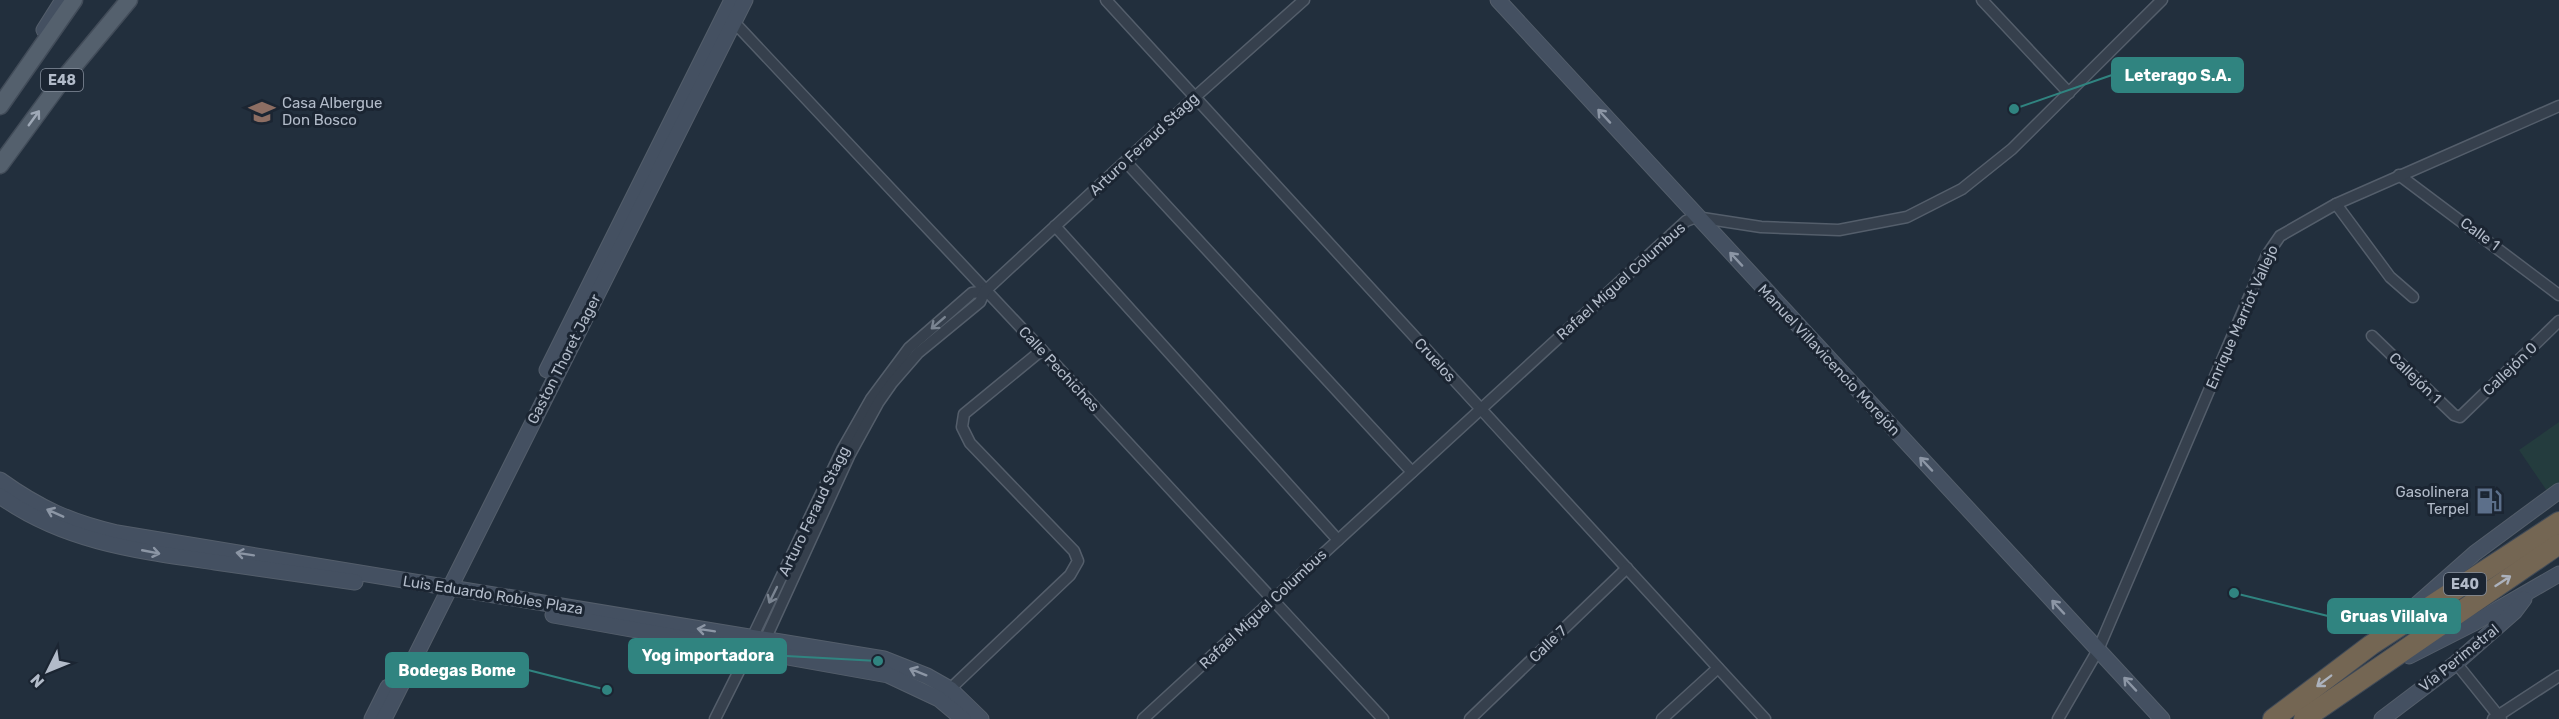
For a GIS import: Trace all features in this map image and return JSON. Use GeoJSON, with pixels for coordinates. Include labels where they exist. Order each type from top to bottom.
{"type":"FeatureCollection","features":[{"type":"Feature","properties":{"kind":"highway","name":"E40"},"geometry":{"type":"LineString","coordinates":[[2273,719],[2370,645],[2559,522]]}},
{"type":"Feature","properties":{"kind":"highway","name":"Vía Perimetral"},"geometry":{"type":"LineString","coordinates":[[2304,719],[2559,544]]}},
{"type":"Feature","properties":{"kind":"main road","name":"E48"},"geometry":{"type":"LineString","coordinates":[[0,106],[74,0]]}},
{"type":"Feature","properties":{"kind":"main road","name":"E48"},"geometry":{"type":"LineString","coordinates":[[0,165],[60,83],[129,0]]}},
{"type":"Feature","properties":{"kind":"street","name":"E48"},"geometry":{"type":"LineString","coordinates":[[0,96],[63,0]]}},
{"type":"Feature","properties":{"kind":"street","name":"Gaston Thoret Jager"},"geometry":{"type":"LineString","coordinates":[[384,719],[442,591],[732,0]]}},
{"type":"Feature","properties":{"kind":"street","name":"Gaston Thoret Jager"},"geometry":{"type":"LineString","coordinates":[[372,719],[571,348],[745,0]]}},
{"type":"Feature","properties":{"kind":"street","name":"Cruelos"},"geometry":{"type":"LineString","coordinates":[[1106,0],[1765,719]]}},
{"type":"Feature","properties":{"kind":"street","name":"Arturo Feraud Stagg"},"geometry":{"type":"LineString","coordinates":[[715,719],[850,454],[878,403],[905,368],[980,302],[985,291],[1055,226],[1304,0]]}},
{"type":"Feature","properties":{"kind":"street","name":"Manuel Villavicencio Morejón"},"geometry":{"type":"LineString","coordinates":[[1498,0],[2162,719]]}},
{"type":"Feature","properties":{"kind":"street"},"geometry":{"type":"LineString","coordinates":[[1982,0],[2069,93]]}},
{"type":"Feature","properties":{"kind":"street","name":"Rafael Miguel Columbus"},"geometry":{"type":"LineString","coordinates":[[1143,719],[1686,221],[1696,217],[1761,227],[1839,230],[1907,217],[1962,189],[2012,149],[2162,0]]}},
{"type":"Feature","properties":{"kind":"street","name":"Calle Pechiches"},"geometry":{"type":"LineString","coordinates":[[733,21],[1042,350],[1383,719]]}},
{"type":"Feature","properties":{"kind":"street","name":"Enrique Marriot Vallejo"},"geometry":{"type":"LineString","coordinates":[[2058,719],[2098,650],[2267,255],[2280,236],[2336,204],[2559,106]]}},
{"type":"Feature","properties":{"kind":"street"},"geometry":{"type":"LineString","coordinates":[[1126,162],[1412,472]]}},
{"type":"Feature","properties":{"kind":"street","name":"Calle 1"},"geometry":{"type":"LineString","coordinates":[[2399,175],[2559,294]]}},
{"type":"Feature","properties":{"kind":"street"},"geometry":{"type":"LineString","coordinates":[[2336,204],[2390,278],[2413,297]]}},
{"type":"Feature","properties":{"kind":"street"},"geometry":{"type":"LineString","coordinates":[[1055,226],[1338,540]]}},
{"type":"Feature","properties":{"kind":"street","name":"Callejón 0"},"geometry":{"type":"LineString","coordinates":[[2460,417],[2559,321]]}},
{"type":"Feature","properties":{"kind":"street","name":"Callejón 1"},"geometry":{"type":"LineString","coordinates":[[2372,336],[2454,415],[2460,417]]}},
{"type":"Feature","properties":{"kind":"street"},"geometry":{"type":"LineString","coordinates":[[950,689],[1070,574],[1078,561],[1074,551],[970,443],[962,427],[964,414],[1042,350]]}},
{"type":"Feature","properties":{"kind":"street","name":"Luis Eduardo Robles Plaza"},"geometry":{"type":"LineString","coordinates":[[0,480],[32,502],[81,525],[99,529],[442,591],[755,643],[884,659],[927,676],[950,689],[981,719]]}},
{"type":"Feature","properties":{"kind":"street"},"geometry":{"type":"LineString","coordinates":[[2370,645],[2475,553],[2559,491]]}},
{"type":"Feature","properties":{"kind":"street","name":"Luis Eduardo Robles Plaza"},"geometry":{"type":"LineString","coordinates":[[0,496],[42,522],[85,538],[159,554],[442,591]]}},
{"type":"Feature","properties":{"kind":"street","name":"Calle 7"},"geometry":{"type":"LineString","coordinates":[[1470,719],[1627,568]]}},
{"type":"Feature","properties":{"kind":"street","name":"Vía Perimetral"},"geometry":{"type":"LineString","coordinates":[[2351,685],[2531,591],[2559,574]]}},
{"type":"Feature","properties":{"kind":"street","name":"Vía Perimetral"},"geometry":{"type":"LineString","coordinates":[[2382,719],[2456,663],[2516,611],[2531,591]]}},
{"type":"Feature","properties":{"kind":"street","name":"Luis Eduardo Robles Plaza"},"geometry":{"type":"LineString","coordinates":[[755,643],[888,675],[939,699],[963,719]]}},
{"type":"Feature","properties":{"kind":"street"},"geometry":{"type":"LineString","coordinates":[[2456,663],[2497,718],[2559,676]]}},
{"type":"Feature","properties":{"kind":"street"},"geometry":{"type":"LineString","coordinates":[[1662,719],[1718,668]]}},
{"type":"Feature","properties":{"kind":"green space"},"geometry":{"type":"Polygon","coordinates":[[[2559,422],[2559,482],[2547,491],[2519,450],[2559,422]]]}},
{"type":"Feature","properties":{"kind":"place","name":"Leterago S.A."},"geometry":{"type":"Point","coordinates":[2014,109]}},
{"type":"Feature","properties":{"kind":"place","name":"Casa Albergue Don Bosco"},"geometry":{"type":"Point","coordinates":[262,112]}},
{"type":"Feature","properties":{"kind":"place","name":"Gasolinera Terpel"},"geometry":{"type":"Point","coordinates":[2489,501]}},
{"type":"Feature","properties":{"kind":"place","name":"Gruas Villalva"},"geometry":{"type":"Point","coordinates":[2234,593]}},
{"type":"Feature","properties":{"kind":"place","name":"Yog importadora"},"geometry":{"type":"Point","coordinates":[878,661]}},
{"type":"Feature","properties":{"kind":"place","name":"Bodegas Bome"},"geometry":{"type":"Point","coordinates":[607,690]}}]}
